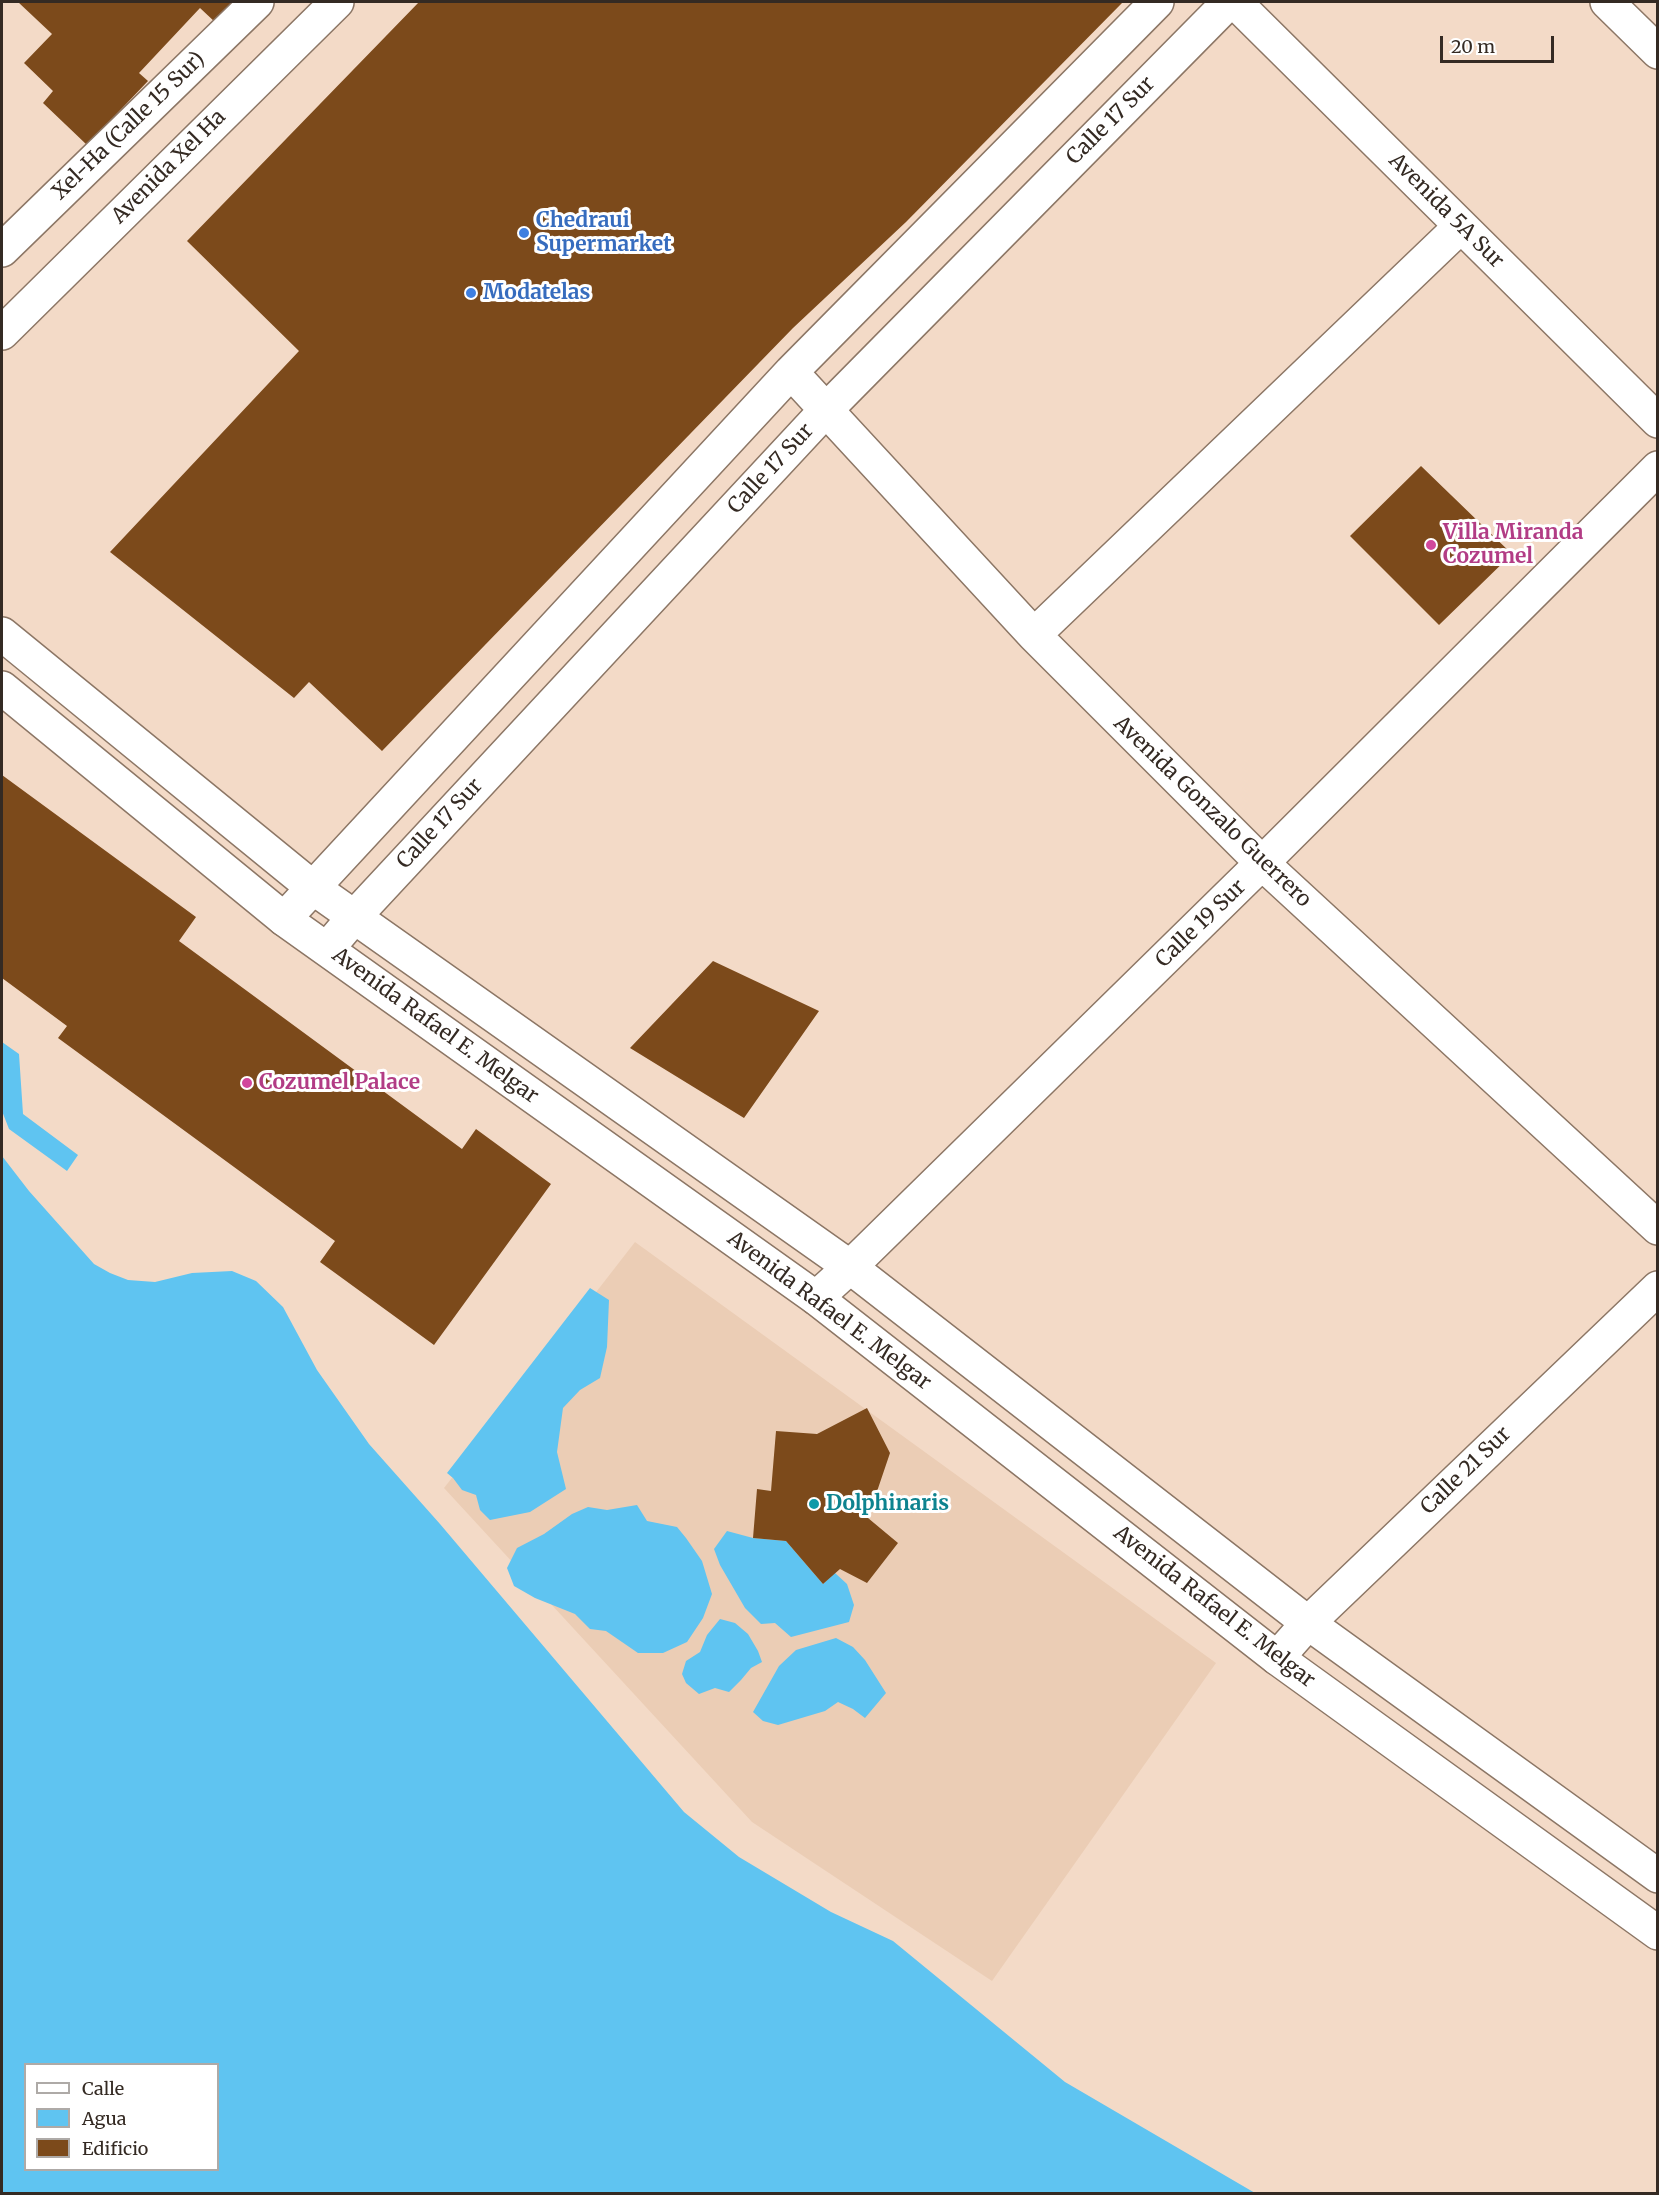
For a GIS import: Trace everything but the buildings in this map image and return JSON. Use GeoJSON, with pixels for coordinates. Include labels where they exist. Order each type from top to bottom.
{"type":"FeatureCollection","features":[{"type":"Feature","properties":{"kind":"street","name":"Xel-Ha (Calle 15 Sur)"},"geometry":{"type":"LineString","coordinates":[[2,250],[257,2]]}},
{"type":"Feature","properties":{"kind":"street","name":"Avenida Xel Ha"},"geometry":{"type":"LineString","coordinates":[[2,333],[337,2]]}},
{"type":"Feature","properties":{"kind":"street"},"geometry":{"type":"LineString","coordinates":[[284,919],[791,372],[1158,2]]}},
{"type":"Feature","properties":{"kind":"street","name":"Calle 17 Sur"},"geometry":{"type":"LineString","coordinates":[[327,949],[355,916],[825,411],[1229,2]]}},
{"type":"Feature","properties":{"kind":"street","name":"Avenida 5A Sur"},"geometry":{"type":"LineString","coordinates":[[1235,2],[1658,421]]}},
{"type":"Feature","properties":{"kind":"street"},"geometry":{"type":"LineString","coordinates":[[1607,2],[1658,52]]}},
{"type":"Feature","properties":{"kind":"street"},"geometry":{"type":"LineString","coordinates":[[1034,635],[1461,226]]}},
{"type":"Feature","properties":{"kind":"street","name":"Avenida Gonzalo Guerrero"},"geometry":{"type":"LineString","coordinates":[[791,372],[1034,635],[1262,863],[1658,1228]]}},
{"type":"Feature","properties":{"kind":"street","name":"Calle 19 Sur"},"geometry":{"type":"LineString","coordinates":[[816,1298],[1262,863],[1658,468]]}},
{"type":"Feature","properties":{"kind":"street","name":"Avenida Rafael E. Melgar"},"geometry":{"type":"LineString","coordinates":[[2,634],[312,887],[850,1267],[1308,1623],[1658,1876]]}},
{"type":"Feature","properties":{"kind":"street","name":"Avenida Rafael E. Melgar"},"geometry":{"type":"LineString","coordinates":[[2,688],[284,919],[816,1298],[1277,1658],[1658,1933]]}},
{"type":"Feature","properties":{"kind":"street","name":"Calle 21 Sur"},"geometry":{"type":"LineString","coordinates":[[1277,1658],[1308,1623],[1658,1288]]}},
{"type":"Feature","properties":{"kind":"shaded area","name":"Dolphinaris"},"geometry":{"type":"Polygon","coordinates":[[[635,1242],[1216,1663],[992,1981],[752,1822],[444,1488],[635,1242]]]}},
{"type":"Feature","properties":{"kind":"water"},"geometry":{"type":"Polygon","coordinates":[[[2,1042],[19,1054],[23,1114],[78,1155],[67,1171],[9,1129],[2,1111],[2,1042]]]}},
{"type":"Feature","properties":{"kind":"water"},"geometry":{"type":"Polygon","coordinates":[[[2,1156],[29,1191],[94,1264],[110,1273],[128,1280],[155,1282],[192,1273],[232,1271],[256,1281],[283,1307],[317,1370],[369,1444],[440,1524],[684,1812],[739,1857],[831,1912],[893,1941],[1065,2082],[1255,2193],[2,2193],[2,1156]]]}},
{"type":"Feature","properties":{"kind":"water"},"geometry":{"type":"Polygon","coordinates":[[[590,1288],[609,1300],[607,1347],[600,1378],[580,1390],[563,1408],[557,1452],[566,1489],[530,1512],[490,1520],[480,1510],[476,1495],[462,1490],[447,1473],[590,1288]]]}},
{"type":"Feature","properties":{"kind":"water"},"geometry":{"type":"Polygon","coordinates":[[[637,1505],[647,1521],[677,1527],[702,1561],[712,1594],[703,1618],[687,1642],[663,1653],[638,1653],[606,1631],[590,1629],[575,1614],[535,1598],[514,1586],[507,1568],[517,1548],[544,1534],[572,1514],[588,1507],[607,1510],[637,1505]]]}},
{"type":"Feature","properties":{"kind":"water"},"geometry":{"type":"Polygon","coordinates":[[[727,1531],[753,1538],[786,1541],[823,1584],[835,1573],[847,1584],[854,1605],[849,1622],[791,1637],[775,1623],[761,1624],[745,1608],[720,1565],[714,1549],[727,1531]]]}},
{"type":"Feature","properties":{"kind":"water"},"geometry":{"type":"Polygon","coordinates":[[[720,1619],[735,1623],[748,1634],[762,1662],[751,1668],[729,1692],[715,1688],[699,1694],[686,1683],[682,1674],[686,1661],[700,1652],[707,1635],[720,1619]]]}},
{"type":"Feature","properties":{"kind":"water"},"geometry":{"type":"Polygon","coordinates":[[[836,1638],[853,1647],[865,1660],[886,1693],[865,1718],[838,1702],[825,1711],[778,1725],[763,1721],[753,1712],[779,1666],[796,1650],[836,1638]]]}},
{"type":"Feature","properties":{"kind":"place","name":"Chedraui Supermarket"},"geometry":{"type":"Point","coordinates":[524,233]}},
{"type":"Feature","properties":{"kind":"place","name":"Modatelas"},"geometry":{"type":"Point","coordinates":[471,293]}},
{"type":"Feature","properties":{"kind":"place","name":"Villa Miranda Cozumel"},"geometry":{"type":"Point","coordinates":[1431,545]}},
{"type":"Feature","properties":{"kind":"place","name":"Cozumel Palace"},"geometry":{"type":"Point","coordinates":[247,1083]}},
{"type":"Feature","properties":{"kind":"place","name":"Dolphinaris"},"geometry":{"type":"Point","coordinates":[814,1504]}}]}
